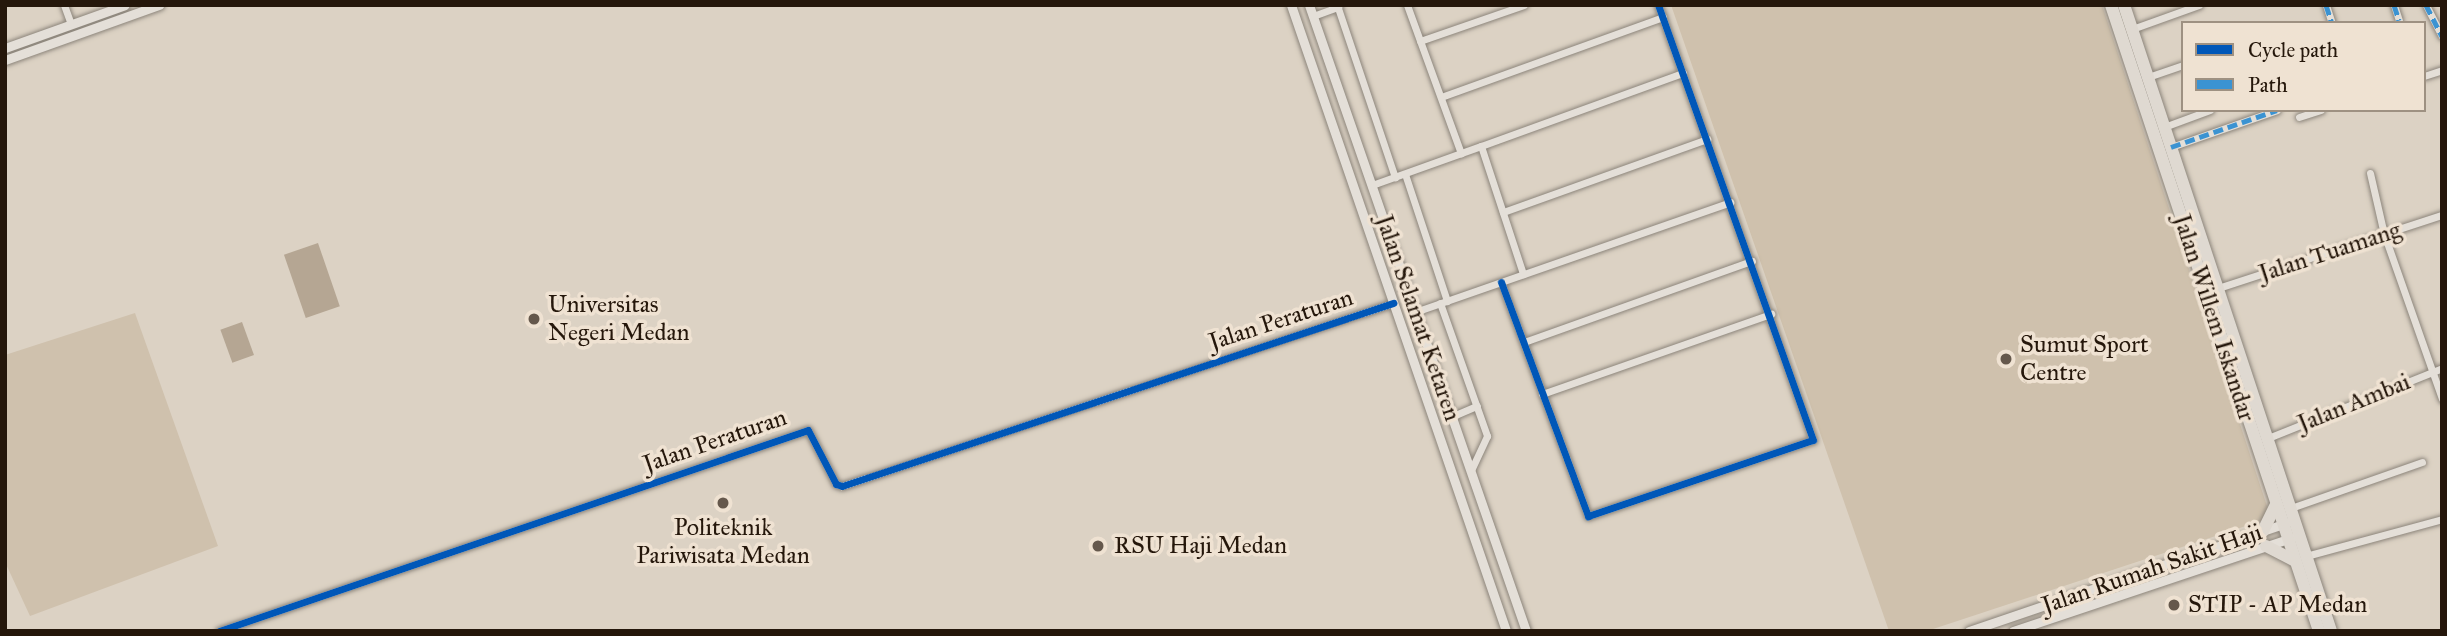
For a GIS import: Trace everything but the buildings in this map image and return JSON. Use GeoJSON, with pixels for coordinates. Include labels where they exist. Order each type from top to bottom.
{"type":"FeatureCollection","features":[{"type":"Feature","properties":{"kind":"highway","name":"Jalan Willem Iskandar"},"geometry":{"type":"LineString","coordinates":[[2111,5],[2294,537],[2319,631]]}},
{"type":"Feature","properties":{"kind":"highway","name":"Jalan Willem Iskandar"},"geometry":{"type":"LineString","coordinates":[[2124,5],[2267,438],[2285,514]]}},
{"type":"Feature","properties":{"kind":"highway"},"geometry":{"type":"LineString","coordinates":[[2263,531],[2285,514]]}},
{"type":"Feature","properties":{"kind":"highway"},"geometry":{"type":"LineString","coordinates":[[2266,546],[2300,558]]}},
{"type":"Feature","properties":{"kind":"highway","name":"Jalan Willem Iskandar"},"geometry":{"type":"LineString","coordinates":[[2300,558],[2330,631]]}},
{"type":"Feature","properties":{"kind":"street"},"geometry":{"type":"LineString","coordinates":[[64,5],[71,24]]}},
{"type":"Feature","properties":{"kind":"street"},"geometry":{"type":"LineString","coordinates":[[5,48],[125,5]]}},
{"type":"Feature","properties":{"kind":"street"},"geometry":{"type":"LineString","coordinates":[[5,60],[159,5]]}},
{"type":"Feature","properties":{"kind":"street","name":"Jalan Selamat Ketaren"},"geometry":{"type":"LineString","coordinates":[[1291,5],[1506,631]]}},
{"type":"Feature","properties":{"kind":"street","name":"Jalan Selamat Ketaren"},"geometry":{"type":"LineString","coordinates":[[1309,5],[1527,631]]}},
{"type":"Feature","properties":{"kind":"street"},"geometry":{"type":"LineString","coordinates":[[1407,5],[1461,153]]}},
{"type":"Feature","properties":{"kind":"street"},"geometry":{"type":"LineString","coordinates":[[1420,41],[1524,5]]}},
{"type":"Feature","properties":{"kind":"street"},"geometry":{"type":"LineString","coordinates":[[1501,282],[1590,517],[1813,438],[1771,314],[1658,5]]}},
{"type":"Feature","properties":{"kind":"street"},"geometry":{"type":"LineString","coordinates":[[2132,29],[2199,5]]}},
{"type":"Feature","properties":{"kind":"street"},"geometry":{"type":"LineString","coordinates":[[2395,5],[2399,20]]}},
{"type":"Feature","properties":{"kind":"street"},"geometry":{"type":"LineString","coordinates":[[2426,5],[2442,36]]}},
{"type":"Feature","properties":{"kind":"street"},"geometry":{"type":"LineString","coordinates":[[1313,16],[1338,6],[1395,177]]}},
{"type":"Feature","properties":{"kind":"street"},"geometry":{"type":"LineString","coordinates":[[1441,97],[1663,17]]}},
{"type":"Feature","properties":{"kind":"street"},"geometry":{"type":"LineString","coordinates":[[1312,69],[1329,64]]}},
{"type":"Feature","properties":{"kind":"street"},"geometry":{"type":"LineString","coordinates":[[2148,77],[2181,66]]}},
{"type":"Feature","properties":{"kind":"street"},"geometry":{"type":"LineString","coordinates":[[1371,186],[1683,73]]}},
{"type":"Feature","properties":{"kind":"street"},"geometry":{"type":"LineString","coordinates":[[2164,127],[2205,112]]}},
{"type":"Feature","properties":{"kind":"street"},"geometry":{"type":"LineString","coordinates":[[2171,147],[2271,112]]}},
{"type":"Feature","properties":{"kind":"street"},"geometry":{"type":"LineString","coordinates":[[2299,117],[2315,112]]}},
{"type":"Feature","properties":{"kind":"street"},"geometry":{"type":"LineString","coordinates":[[1503,212],[1707,139]]}},
{"type":"Feature","properties":{"kind":"street"},"geometry":{"type":"LineString","coordinates":[[1481,146],[1523,274]]}},
{"type":"Feature","properties":{"kind":"street"},"geometry":{"type":"LineString","coordinates":[[2370,173],[2384,234],[2442,399]]}},
{"type":"Feature","properties":{"kind":"street"},"geometry":{"type":"LineString","coordinates":[[1405,174],[1487,436],[1471,471]]}},
{"type":"Feature","properties":{"kind":"street"},"geometry":{"type":"LineString","coordinates":[[1415,312],[1730,202]]}},
{"type":"Feature","properties":{"kind":"street","name":"Jalan Tuamang"},"geometry":{"type":"LineString","coordinates":[[2218,288],[2442,215]]}},
{"type":"Feature","properties":{"kind":"street"},"geometry":{"type":"LineString","coordinates":[[1524,342],[1752,261]]}},
{"type":"Feature","properties":{"kind":"street","name":"Jalan Peraturan"},"geometry":{"type":"LineString","coordinates":[[219,631],[808,430],[836,484],[842,485],[1393,303]]}},
{"type":"Feature","properties":{"kind":"street"},"geometry":{"type":"LineString","coordinates":[[1542,394],[1771,314]]}},
{"type":"Feature","properties":{"kind":"street","name":"Jalan Ambai"},"geometry":{"type":"LineString","coordinates":[[2267,438],[2442,368]]}},
{"type":"Feature","properties":{"kind":"street"},"geometry":{"type":"LineString","coordinates":[[1453,416],[1477,406]]}},
{"type":"Feature","properties":{"kind":"street"},"geometry":{"type":"LineString","coordinates":[[2285,514],[2422,462]]}},
{"type":"Feature","properties":{"kind":"street","name":"Jalan Rumah Sakit Haji"},"geometry":{"type":"LineString","coordinates":[[1969,631],[2263,531],[2285,514]]}},
{"type":"Feature","properties":{"kind":"street"},"geometry":{"type":"LineString","coordinates":[[1468,521],[1486,515]]}},
{"type":"Feature","properties":{"kind":"street"},"geometry":{"type":"LineString","coordinates":[[2300,558],[2442,519]]}},
{"type":"Feature","properties":{"kind":"street","name":"Jalan Rumah Sakit Haji"},"geometry":{"type":"LineString","coordinates":[[2013,631],[2294,537]]}},
{"type":"Feature","properties":{"kind":"shaded area","name":"Sumut Sport Centre"},"geometry":{"type":"Polygon","coordinates":[[[1671,5],[2102,5],[2268,509],[2264,520],[1927,631],[1889,631],[1671,5]]]}},
{"type":"Feature","properties":{"kind":"shaded area"},"geometry":{"type":"Polygon","coordinates":[[[318,243],[340,306],[306,318],[284,255],[318,243]]]}},
{"type":"Feature","properties":{"kind":"shaded area"},"geometry":{"type":"Polygon","coordinates":[[[135,313],[218,546],[30,616],[5,562],[5,355],[135,313]]]}},
{"type":"Feature","properties":{"kind":"shaded area"},"geometry":{"type":"Polygon","coordinates":[[[242,322],[254,355],[232,363],[220,330],[242,322]]]}},
{"type":"Feature","properties":{"kind":"marked path"},"geometry":{"type":"LineString","coordinates":[[2326,5],[2331,21]]}},
{"type":"Feature","properties":{"kind":"marked path"},"geometry":{"type":"LineString","coordinates":[[2394,5],[2399,20]]}},
{"type":"Feature","properties":{"kind":"marked path"},"geometry":{"type":"LineString","coordinates":[[2426,5],[2442,36]]}},
{"type":"Feature","properties":{"kind":"marked path"},"geometry":{"type":"LineString","coordinates":[[2171,147],[2271,112]]}},
{"type":"Feature","properties":{"kind":"cycle path"},"geometry":{"type":"LineString","coordinates":[[1501,282],[1588,516],[1813,440],[1658,5]]}},
{"type":"Feature","properties":{"kind":"cycle path"},"geometry":{"type":"LineString","coordinates":[[219,631],[808,430],[836,484],[842,486],[1393,303]]}},
{"type":"Feature","properties":{"kind":"place","name":"Universitas Negeri Medan"},"geometry":{"type":"Point","coordinates":[534,319]}},
{"type":"Feature","properties":{"kind":"place","name":"Sumut Sport Centre"},"geometry":{"type":"Point","coordinates":[2006,359]}},
{"type":"Feature","properties":{"kind":"place","name":"Politeknik Pariwisata Medan"},"geometry":{"type":"Point","coordinates":[723,503]}},
{"type":"Feature","properties":{"kind":"place","name":"RSU Haji Medan"},"geometry":{"type":"Point","coordinates":[1098,546]}},
{"type":"Feature","properties":{"kind":"place","name":"STIP - AP Medan"},"geometry":{"type":"Point","coordinates":[2174,605]}}]}
